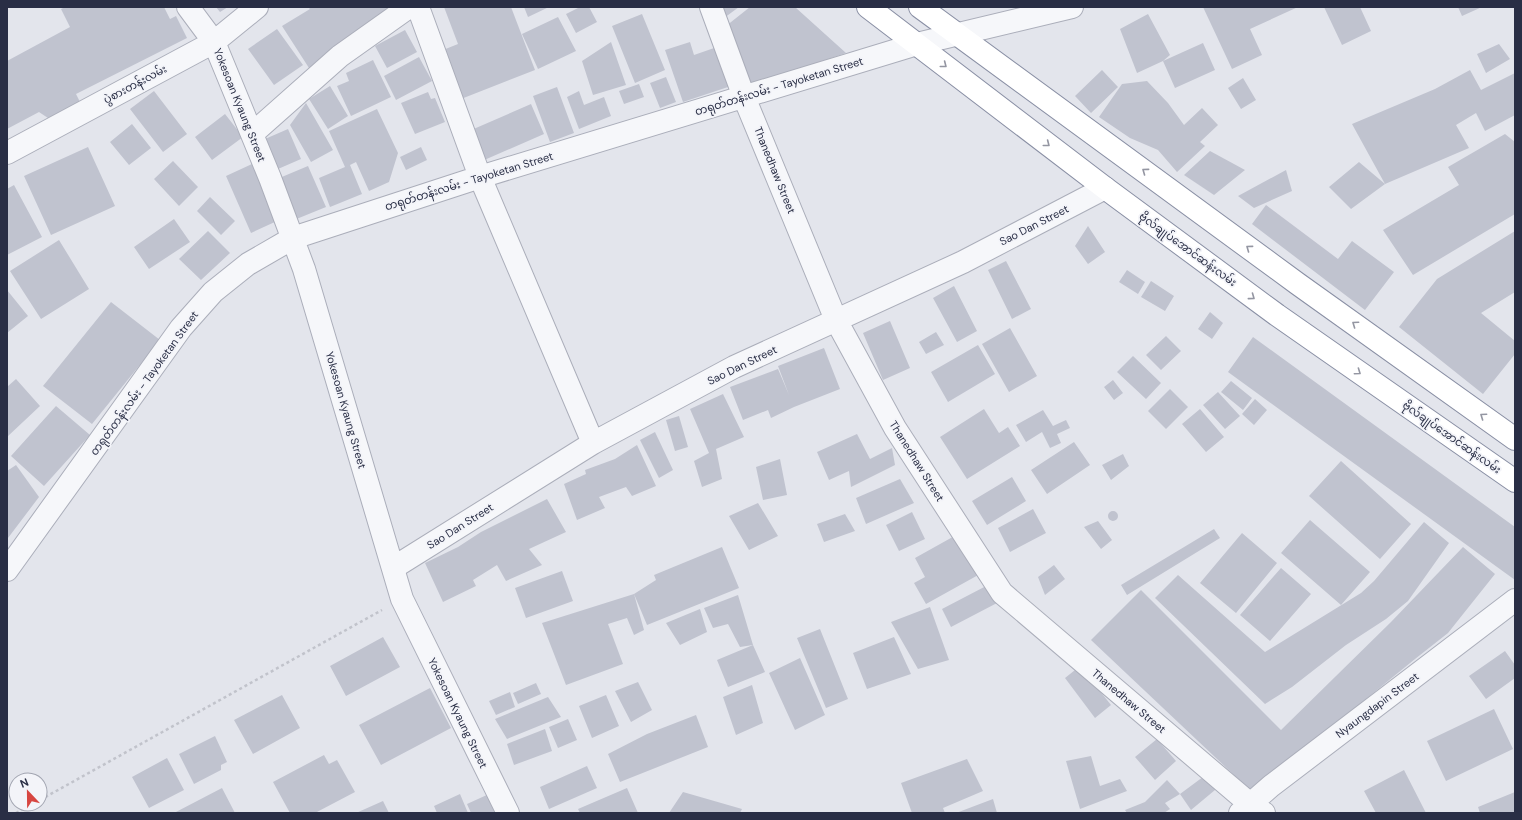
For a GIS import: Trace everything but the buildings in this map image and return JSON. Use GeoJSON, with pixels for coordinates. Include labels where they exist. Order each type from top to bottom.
{"type":"FeatureCollection","features":[{"type":"Feature","properties":{"kind":"highway","name":"ဗိုလ်ချုပ်အောင်ဆန်းလမ်း"},"geometry":{"type":"LineString","coordinates":[[868,7],[1105,188],[1276,314],[1515,481]]}},
{"type":"Feature","properties":{"kind":"highway"},"geometry":{"type":"LineString","coordinates":[[920,7],[1298,284],[1515,439]]}},
{"type":"Feature","properties":{"kind":"street","name":"Yokesoan Kyaung Street"},"geometry":{"type":"LineString","coordinates":[[188,7],[214,42],[252,134],[304,269],[402,599],[508,813]]}},
{"type":"Feature","properties":{"kind":"street","name":"ပွဲစားတန်းလမ်း"},"geometry":{"type":"LineString","coordinates":[[7,153],[214,42],[258,7]]}},
{"type":"Feature","properties":{"kind":"street"},"geometry":{"type":"LineString","coordinates":[[252,134],[340,56],[409,7]]}},
{"type":"Feature","properties":{"kind":"street"},"geometry":{"type":"LineString","coordinates":[[418,7],[480,177],[593,443]]}},
{"type":"Feature","properties":{"kind":"street","name":"Thanedhaw Street"},"geometry":{"type":"LineString","coordinates":[[711,7],[744,97],[836,320],[895,428],[1002,593],[1251,810]]}},
{"type":"Feature","properties":{"kind":"street","name":"တရုတ်တန်းလမ်း - Tayoketan Street"},"geometry":{"type":"LineString","coordinates":[[9,562],[181,328],[212,292],[248,264],[292,238],[480,177],[917,44],[1050,10],[1072,7]]}},
{"type":"Feature","properties":{"kind":"street","name":"Sao Dan Street"},"geometry":{"type":"LineString","coordinates":[[393,568],[593,443],[734,367],[963,262],[1105,188]]}},
{"type":"Feature","properties":{"kind":"street","name":"Nyaungdapin Street"},"geometry":{"type":"LineString","coordinates":[[1251,810],[1271,786],[1515,600]]}},
{"type":"Feature","properties":{"kind":"path"},"geometry":{"type":"LineString","coordinates":[[48,796],[402,599]]}}]}
